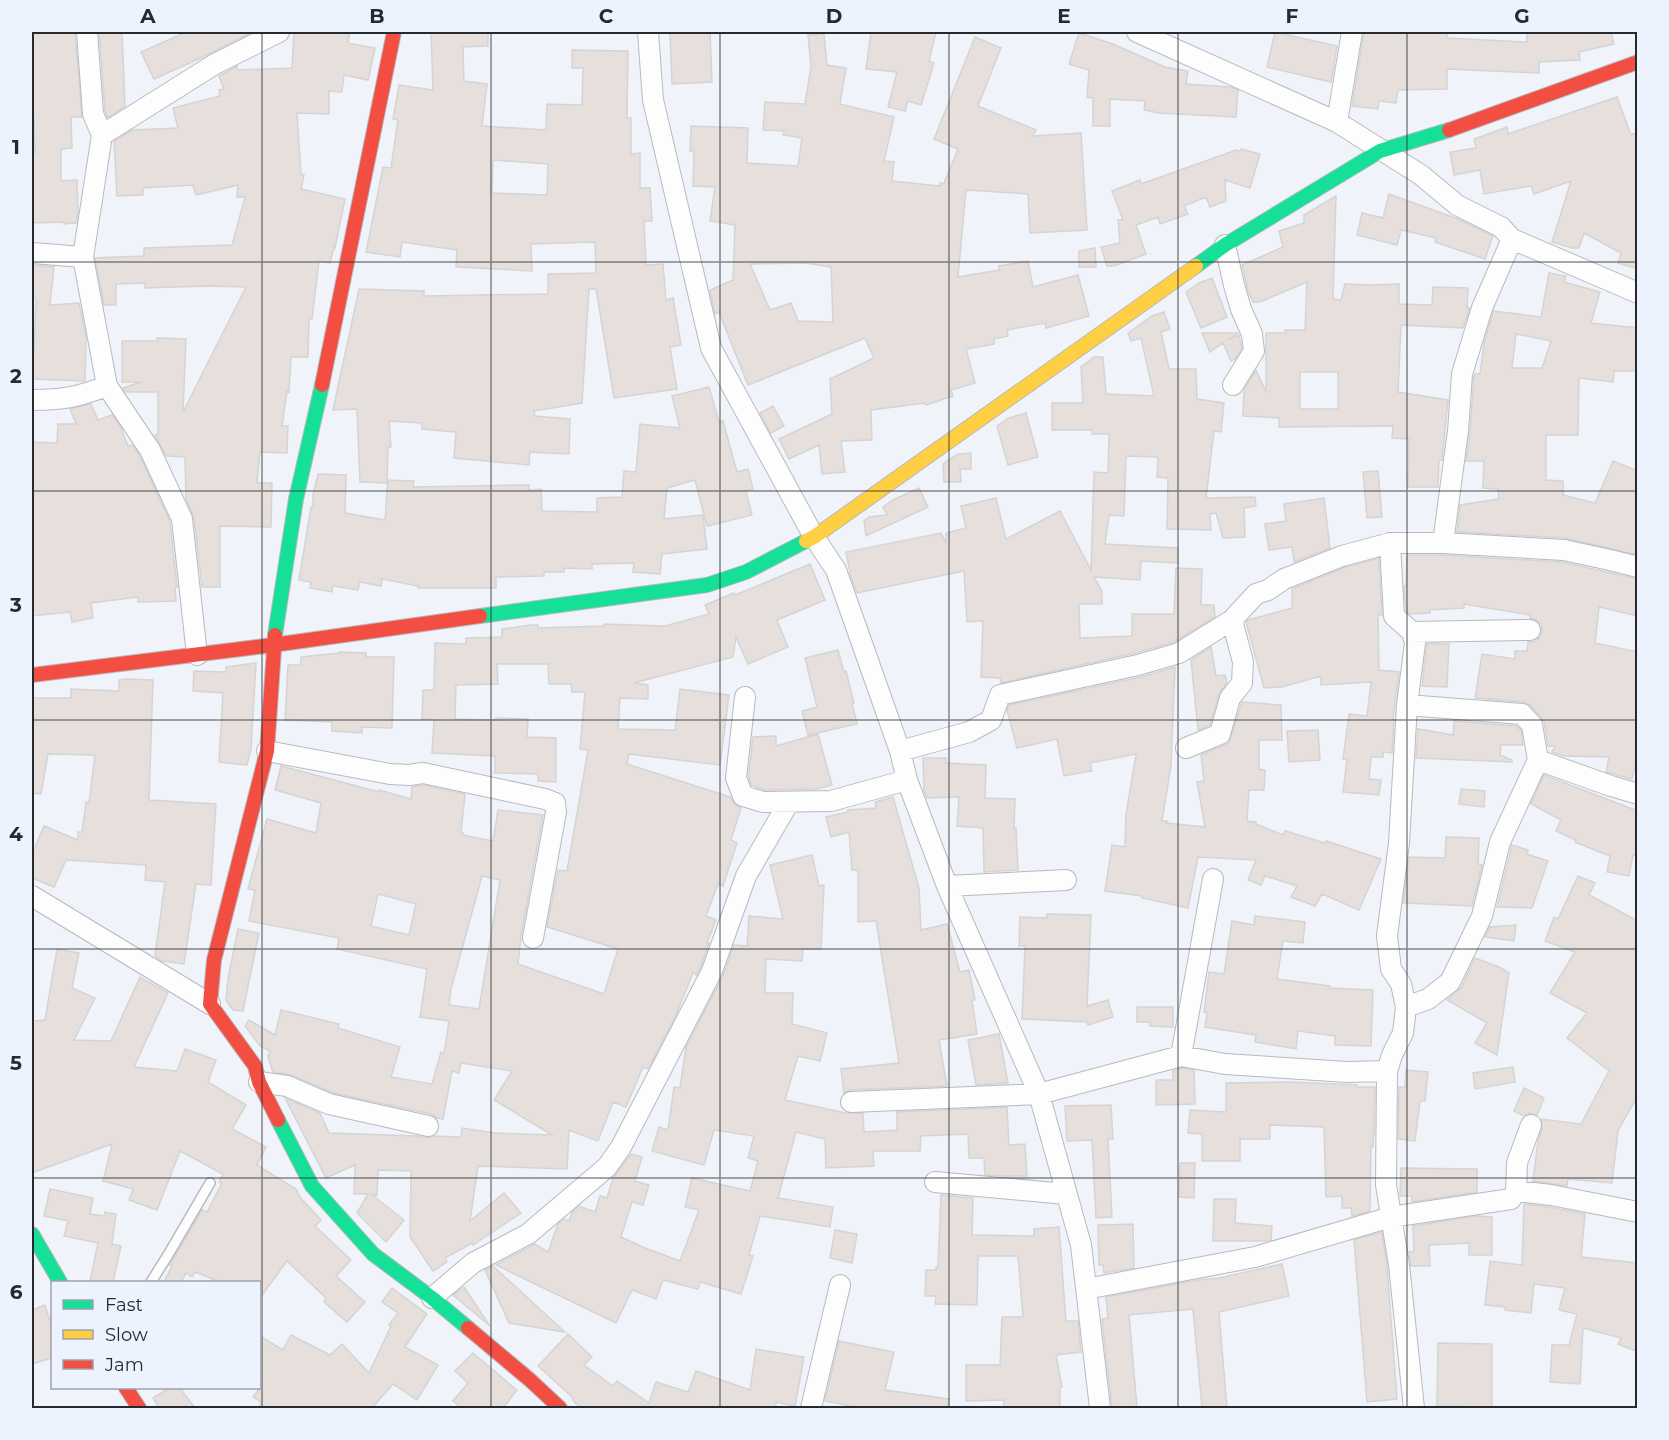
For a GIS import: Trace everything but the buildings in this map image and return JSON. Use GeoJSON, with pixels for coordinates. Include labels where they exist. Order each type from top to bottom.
{"type":"FeatureCollection","features":[{"type":"Feature","properties":{"kind":"street"},"geometry":{"type":"LineString","coordinates":[[87,32],[93,114],[102,135],[83,257],[107,386],[150,450],[182,519],[197,655]]}},
{"type":"Feature","properties":{"kind":"street"},"geometry":{"type":"LineString","coordinates":[[102,135],[215,64],[279,32]]}},
{"type":"Feature","properties":{"kind":"street"},"geometry":{"type":"LineString","coordinates":[[210,1004],[214,960],[267,751],[273,645],[296,499],[331,347],[394,32]]}},
{"type":"Feature","properties":{"kind":"street"},"geometry":{"type":"LineString","coordinates":[[648,32],[653,100],[711,348],[814,537],[836,570],[900,751],[907,780],[947,886],[1039,1094],[1081,1245],[1100,1408]]}},
{"type":"Feature","properties":{"kind":"street"},"geometry":{"type":"LineString","coordinates":[[1137,32],[1337,122],[1421,175],[1458,205],[1501,227],[1512,238],[1638,293]]}},
{"type":"Feature","properties":{"kind":"street"},"geometry":{"type":"LineString","coordinates":[[1337,122],[1352,32]]}},
{"type":"Feature","properties":{"kind":"street"},"geometry":{"type":"LineString","coordinates":[[32,675],[273,645],[707,585],[746,572],[814,537],[1226,244],[1380,151],[1468,124],[1638,62]]}},
{"type":"Feature","properties":{"kind":"street"},"geometry":{"type":"LineString","coordinates":[[1443,543],[1458,431],[1462,374],[1482,308],[1512,238]]}},
{"type":"Feature","properties":{"kind":"street"},"geometry":{"type":"LineString","coordinates":[[1226,244],[1234,285],[1252,334],[1254,351],[1233,386]]}},
{"type":"Feature","properties":{"kind":"street"},"geometry":{"type":"LineString","coordinates":[[32,253],[83,257]]}},
{"type":"Feature","properties":{"kind":"street"},"geometry":{"type":"LineString","coordinates":[[32,400],[77,397],[107,386]]}},
{"type":"Feature","properties":{"kind":"street"},"geometry":{"type":"LineString","coordinates":[[900,751],[969,732],[991,720],[1000,695],[1137,665],[1179,653],[1232,620],[1256,594],[1268,590],[1292,575],[1342,555],[1390,543],[1443,543],[1564,550],[1638,567]]}},
{"type":"Feature","properties":{"kind":"street"},"geometry":{"type":"LineString","coordinates":[[1390,543],[1394,616],[1412,632],[1415,643],[1407,705],[1399,843],[1387,936],[1391,969],[1401,984],[1406,1007],[1403,1033],[1392,1054],[1387,1071],[1386,1185],[1399,1265],[1414,1408]]}},
{"type":"Feature","properties":{"kind":"street"},"geometry":{"type":"LineString","coordinates":[[1186,748],[1220,734],[1230,698],[1242,683],[1244,662],[1232,620]]}},
{"type":"Feature","properties":{"kind":"street"},"geometry":{"type":"LineString","coordinates":[[1412,632],[1530,630]]}},
{"type":"Feature","properties":{"kind":"street"},"geometry":{"type":"LineString","coordinates":[[745,697],[736,778],[743,796],[763,802],[831,801],[907,780]]}},
{"type":"Feature","properties":{"kind":"street"},"geometry":{"type":"LineString","coordinates":[[1406,1007],[1428,999],[1450,982],[1482,916],[1500,842],[1538,760],[1532,725],[1522,714],[1407,705]]}},
{"type":"Feature","properties":{"kind":"street"},"geometry":{"type":"LineString","coordinates":[[267,751],[390,774],[423,773],[555,803],[556,812],[533,938]]}},
{"type":"Feature","properties":{"kind":"street"},"geometry":{"type":"LineString","coordinates":[[1538,760],[1637,792]]}},
{"type":"Feature","properties":{"kind":"street"},"geometry":{"type":"LineString","coordinates":[[432,1298],[473,1263],[528,1234],[607,1167],[621,1147],[712,971],[746,876],[789,802]]}},
{"type":"Feature","properties":{"kind":"street"},"geometry":{"type":"LineString","coordinates":[[1181,1056],[1213,879]]}},
{"type":"Feature","properties":{"kind":"street"},"geometry":{"type":"LineString","coordinates":[[947,886],[1066,880]]}},
{"type":"Feature","properties":{"kind":"street"},"geometry":{"type":"LineString","coordinates":[[32,896],[210,1004],[255,1066],[259,1082],[312,1186],[373,1254],[432,1298],[560,1408]]}},
{"type":"Feature","properties":{"kind":"street"},"geometry":{"type":"LineString","coordinates":[[851,1102],[1039,1094],[1181,1056],[1225,1064],[1347,1072],[1387,1071]]}},
{"type":"Feature","properties":{"kind":"street"},"geometry":{"type":"LineString","coordinates":[[259,1082],[287,1086],[329,1104],[428,1126]]}},
{"type":"Feature","properties":{"kind":"street"},"geometry":{"type":"LineString","coordinates":[[1086,1288],[1255,1257],[1391,1217],[1511,1199],[1516,1191],[1517,1163],[1531,1125]]}},
{"type":"Feature","properties":{"kind":"street"},"geometry":{"type":"LineString","coordinates":[[935,1182],[1066,1194]]}},
{"type":"Feature","properties":{"kind":"street"},"geometry":{"type":"LineString","coordinates":[[1516,1191],[1551,1195],[1638,1212]]}},
{"type":"Feature","properties":{"kind":"street"},"geometry":{"type":"LineString","coordinates":[[32,1234],[59,1281]]}},
{"type":"Feature","properties":{"kind":"street"},"geometry":{"type":"LineString","coordinates":[[811,1408],[840,1285]]}},
{"type":"Feature","properties":{"kind":"street"},"geometry":{"type":"LineString","coordinates":[[127,1389],[140,1408]]}},
{"type":"Feature","properties":{"kind":"lane"},"geometry":{"type":"LineString","coordinates":[[152,1281],[210,1183]]}},
{"type":"Feature","properties":{"kind":"traffic: fast"},"geometry":{"type":"LineString","coordinates":[[1196,266],[1225,245],[1380,151],[1449,130]]}},
{"type":"Feature","properties":{"kind":"traffic: fast"},"geometry":{"type":"LineString","coordinates":[[275,635],[296,499],[322,385]]}},
{"type":"Feature","properties":{"kind":"traffic: fast"},"geometry":{"type":"LineString","coordinates":[[480,616],[707,585],[746,572],[806,541]]}},
{"type":"Feature","properties":{"kind":"traffic: fast"},"geometry":{"type":"LineString","coordinates":[[278,1120],[312,1186],[373,1254],[468,1328]]}},
{"type":"Feature","properties":{"kind":"traffic: fast"},"geometry":{"type":"LineString","coordinates":[[32,1234],[59,1281]]}},
{"type":"Feature","properties":{"kind":"traffic: slow"},"geometry":{"type":"LineString","coordinates":[[806,541],[1196,266]]}},
{"type":"Feature","properties":{"kind":"traffic: jam"},"geometry":{"type":"LineString","coordinates":[[322,385],[394,32]]}},
{"type":"Feature","properties":{"kind":"traffic: jam"},"geometry":{"type":"LineString","coordinates":[[1449,130],[1638,62]]}},
{"type":"Feature","properties":{"kind":"traffic: jam"},"geometry":{"type":"LineString","coordinates":[[32,675],[480,616]]}},
{"type":"Feature","properties":{"kind":"traffic: jam"},"geometry":{"type":"LineString","coordinates":[[275,635],[267,751],[214,960],[210,1004],[255,1066],[259,1082],[278,1120]]}},
{"type":"Feature","properties":{"kind":"traffic: jam"},"geometry":{"type":"LineString","coordinates":[[468,1328],[560,1408]]}},
{"type":"Feature","properties":{"kind":"traffic: jam"},"geometry":{"type":"LineString","coordinates":[[127,1389],[139,1408]]}}]}
